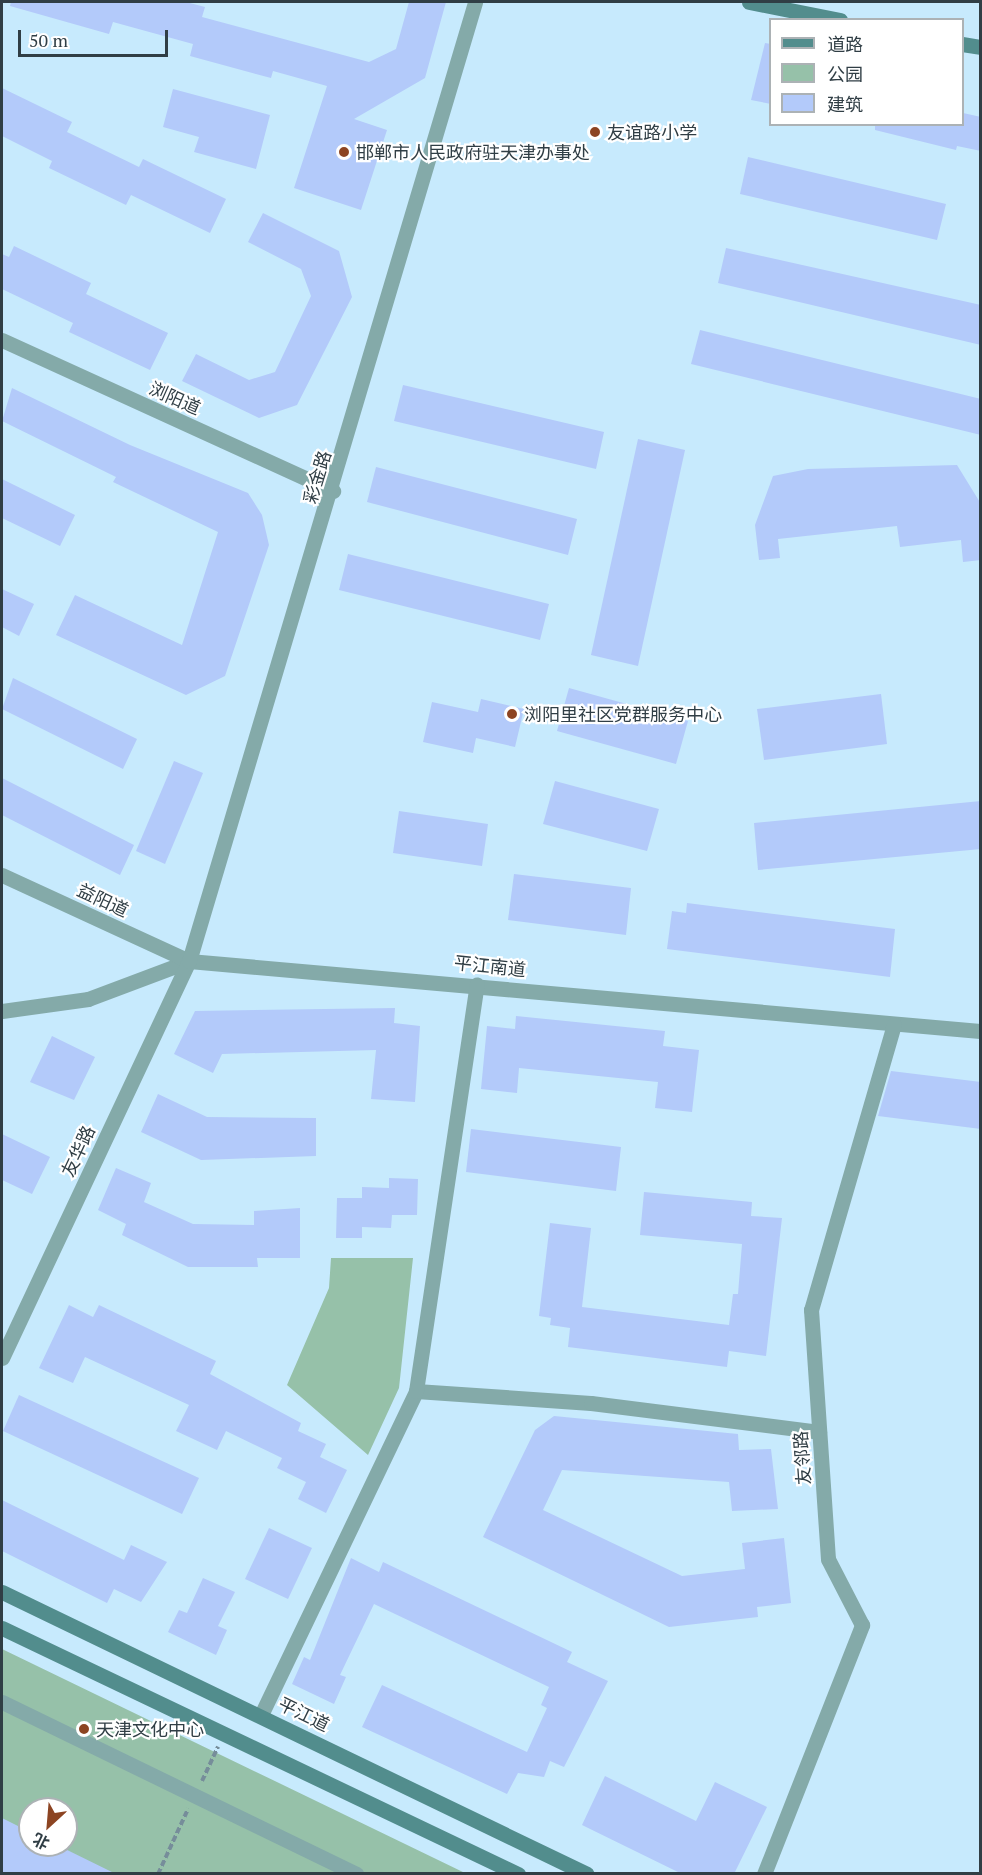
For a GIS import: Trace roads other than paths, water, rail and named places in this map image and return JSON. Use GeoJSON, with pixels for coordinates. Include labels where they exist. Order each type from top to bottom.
{"type":"FeatureCollection","features":[{"type":"Feature","properties":{"kind":"main road"},"geometry":{"type":"LineString","coordinates":[[749,2],[830,18]]}},
{"type":"Feature","properties":{"kind":"main road"},"geometry":{"type":"LineString","coordinates":[[964,44],[981,47]]}},
{"type":"Feature","properties":{"kind":"main road","name":"平江道"},"geometry":{"type":"LineString","coordinates":[[2,1592],[587,1874]]}},
{"type":"Feature","properties":{"kind":"main road"},"geometry":{"type":"LineString","coordinates":[[2,1628],[518,1874]]}},
{"type":"Feature","properties":{"kind":"street","name":"彩金路"},"geometry":{"type":"LineString","coordinates":[[189,961],[333,490],[475,2]]}},
{"type":"Feature","properties":{"kind":"street","name":"浏阳道"},"geometry":{"type":"LineString","coordinates":[[2,340],[333,490]]}},
{"type":"Feature","properties":{"kind":"street","name":"益阳道"},"geometry":{"type":"LineString","coordinates":[[2,875],[189,961]]}},
{"type":"Feature","properties":{"kind":"street","name":"平江南道"},"geometry":{"type":"LineString","coordinates":[[2,1011],[88,999],[189,961],[981,1031]]}},
{"type":"Feature","properties":{"kind":"street","name":"友华路"},"geometry":{"type":"LineString","coordinates":[[2,1358],[189,961]]}},
{"type":"Feature","properties":{"kind":"street"},"geometry":{"type":"LineString","coordinates":[[261,1715],[416,1391],[477,985]]}},
{"type":"Feature","properties":{"kind":"street","name":"友邻路"},"geometry":{"type":"LineString","coordinates":[[764,1874],[862,1625],[828,1559],[811,1310],[894,1025]]}},
{"type":"Feature","properties":{"kind":"street"},"geometry":{"type":"LineString","coordinates":[[416,1391],[591,1402],[819,1431]]}},
{"type":"Feature","properties":{"kind":"street"},"geometry":{"type":"LineString","coordinates":[[2,1702],[356,1874]]}},
{"type":"Feature","properties":{"kind":"place","name":"友谊路小学"},"geometry":{"type":"Point","coordinates":[595,132]}},
{"type":"Feature","properties":{"kind":"place","name":"邯郸市人民政府驻天津办事处"},"geometry":{"type":"Point","coordinates":[344,152]}},
{"type":"Feature","properties":{"kind":"place","name":"浏阳里社区党群服务中心"},"geometry":{"type":"Point","coordinates":[512,714]}},
{"type":"Feature","properties":{"kind":"place","name":"天津文化中心"},"geometry":{"type":"Point","coordinates":[84,1729]}}]}
